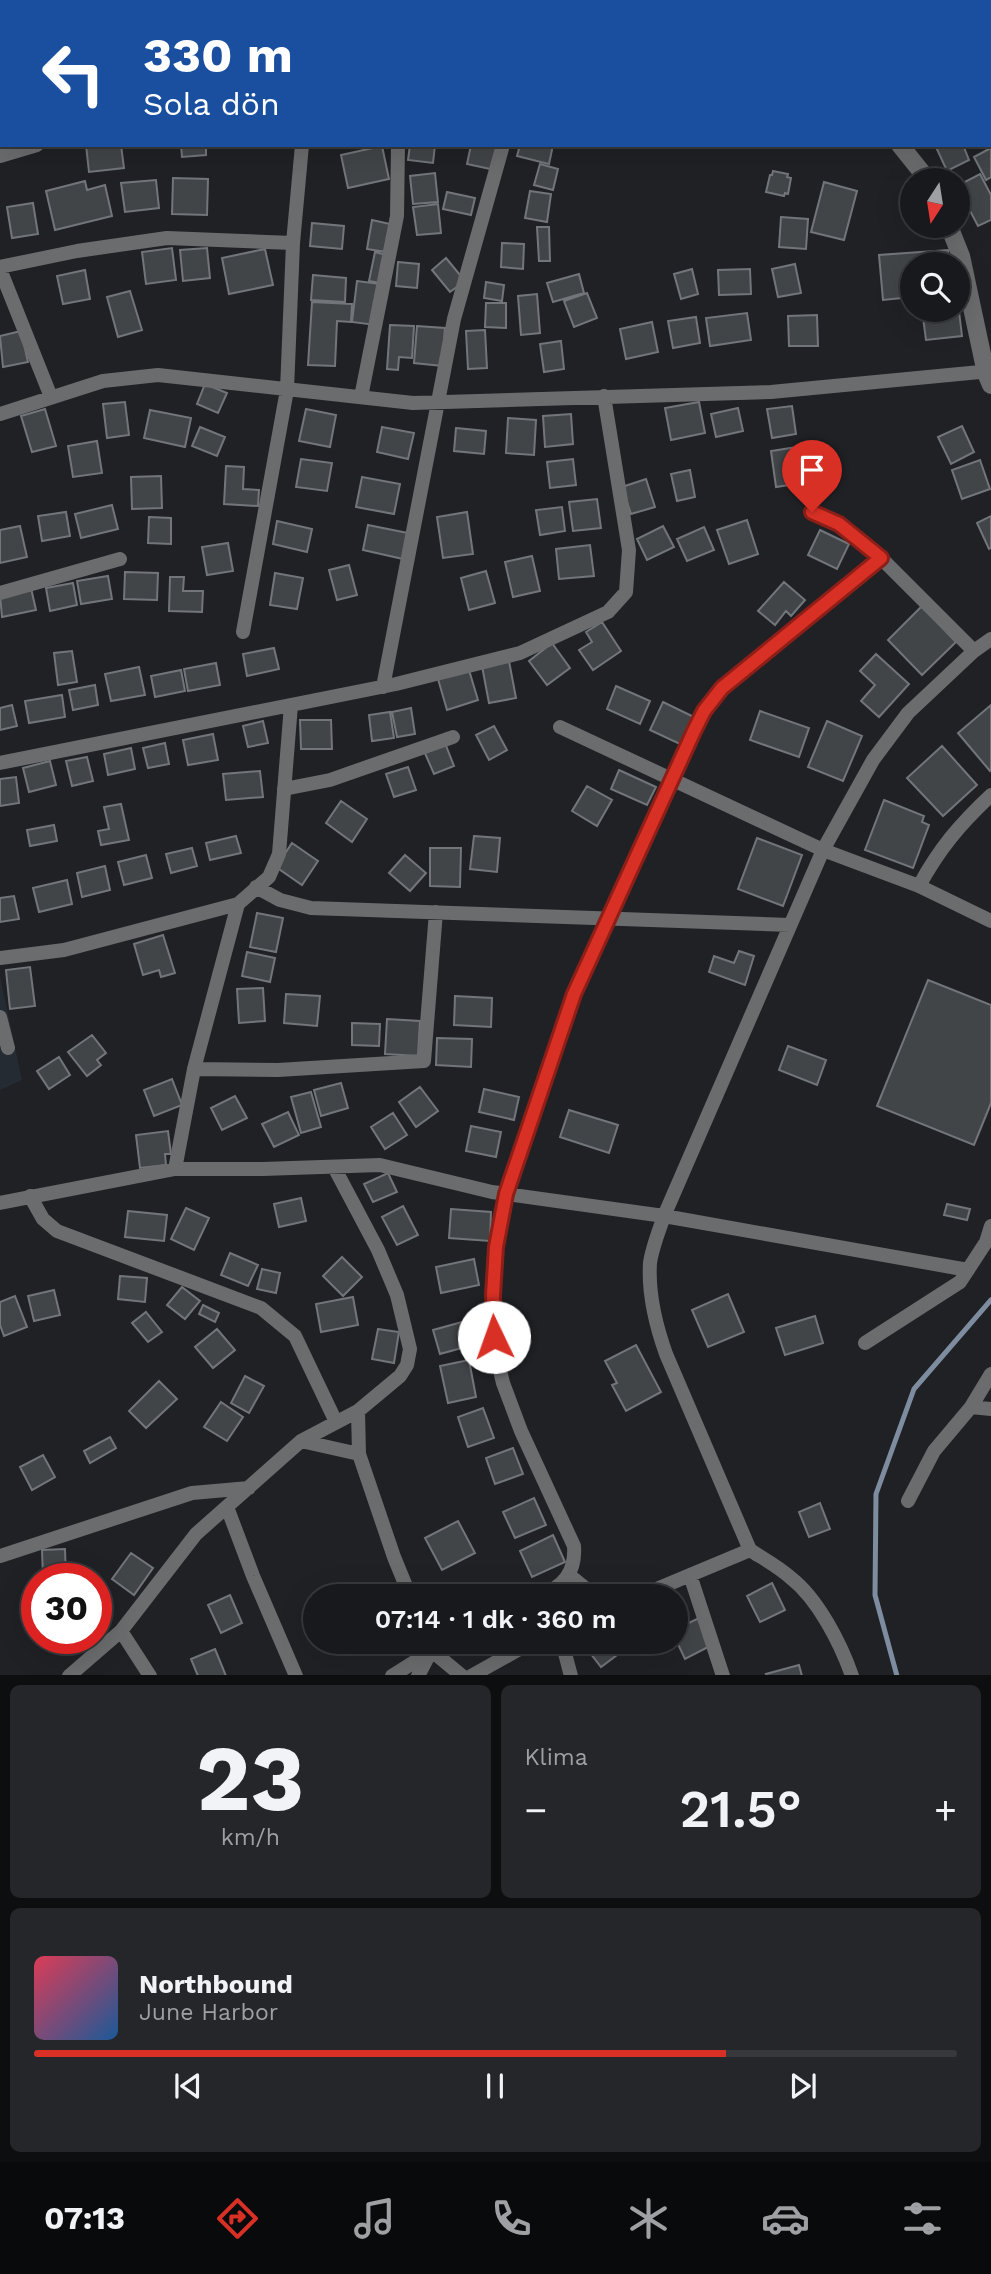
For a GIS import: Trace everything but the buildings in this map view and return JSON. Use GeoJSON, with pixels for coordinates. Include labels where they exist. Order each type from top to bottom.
{"type":"FeatureCollection","features":[{"type":"Feature","properties":{"kind":"street"},"geometry":{"type":"LineString","coordinates":[[0,156],[30,147]]}},
{"type":"Feature","properties":{"kind":"street"},"geometry":{"type":"LineString","coordinates":[[243,632],[287,390],[293,243],[302,147]]}},
{"type":"Feature","properties":{"kind":"street"},"geometry":{"type":"LineString","coordinates":[[361,397],[397,216],[398,147]]}},
{"type":"Feature","properties":{"kind":"street"},"geometry":{"type":"LineString","coordinates":[[383,687],[454,319],[502,147]]}},
{"type":"Feature","properties":{"kind":"street"},"geometry":{"type":"LineString","coordinates":[[902,147],[918,168]]}},
{"type":"Feature","properties":{"kind":"street"},"geometry":{"type":"LineString","coordinates":[[51,397],[0,268],[77,251],[167,238],[293,243]]}},
{"type":"Feature","properties":{"kind":"street"},"geometry":{"type":"LineString","coordinates":[[0,414],[103,381],[158,375],[413,403],[771,392],[989,377],[961,256],[954,238]]}},
{"type":"Feature","properties":{"kind":"street"},"geometry":{"type":"LineString","coordinates":[[0,763],[383,687],[520,653],[608,612],[626,592],[629,550],[604,396]]}},
{"type":"Feature","properties":{"kind":"street"},"geometry":{"type":"LineString","coordinates":[[812,512],[839,524],[881,558],[974,651]]}},
{"type":"Feature","properties":{"kind":"street"},"geometry":{"type":"LineString","coordinates":[[561,1584],[569,1576],[574,1557],[573,1546],[511,1408],[497,1358],[493,1295],[496,1247],[506,1194],[574,994],[704,711],[722,688],[881,558]]}},
{"type":"Feature","properties":{"kind":"street"},"geometry":{"type":"LineString","coordinates":[[0,593],[120,559]]}},
{"type":"Feature","properties":{"kind":"street"},"geometry":{"type":"LineString","coordinates":[[852,1675],[835,1637],[808,1597],[793,1579],[750,1550],[666,1354],[656,1322],[650,1283],[650,1261],[664,1216],[790,925],[824,850],[873,760],[901,722],[974,651],[991,639]]}},
{"type":"Feature","properties":{"kind":"street"},"geometry":{"type":"LineString","coordinates":[[0,958],[64,950],[238,904],[269,877],[279,854],[290,705]]}},
{"type":"Feature","properties":{"kind":"street"},"geometry":{"type":"LineString","coordinates":[[560,727],[824,850],[919,886],[991,921]]}},
{"type":"Feature","properties":{"kind":"street"},"geometry":{"type":"LineString","coordinates":[[284,789],[330,780],[453,737]]}},
{"type":"Feature","properties":{"kind":"street"},"geometry":{"type":"LineString","coordinates":[[919,886],[961,822],[991,795]]}},
{"type":"Feature","properties":{"kind":"street"},"geometry":{"type":"LineString","coordinates":[[256,887],[279,900],[310,908],[790,925]]}},
{"type":"Feature","properties":{"kind":"street"},"geometry":{"type":"LineString","coordinates":[[175,1169],[194,1069],[238,904]]}},
{"type":"Feature","properties":{"kind":"street"},"geometry":{"type":"LineString","coordinates":[[194,1069],[278,1070],[424,1061],[436,912]]}},
{"type":"Feature","properties":{"kind":"street"},"geometry":{"type":"LineString","coordinates":[[0,1017],[8,1048]]}},
{"type":"Feature","properties":{"kind":"street"},"geometry":{"type":"LineString","coordinates":[[0,1203],[175,1169],[380,1165],[506,1194],[664,1216],[968,1270]]}},
{"type":"Feature","properties":{"kind":"street"},"geometry":{"type":"LineString","coordinates":[[69,1675],[121,1631],[197,1534],[301,1441],[358,1410],[400,1376],[407,1365],[410,1349],[397,1295],[378,1250],[334,1167]]}},
{"type":"Feature","properties":{"kind":"street"},"geometry":{"type":"LineString","coordinates":[[30,1196],[43,1219],[57,1231],[261,1308],[295,1336],[337,1422]]}},
{"type":"Feature","properties":{"kind":"street"},"geometry":{"type":"LineString","coordinates":[[865,1343],[960,1282],[986,1242],[991,1226]]}},
{"type":"Feature","properties":{"kind":"street"},"geometry":{"type":"LineString","coordinates":[[908,1501],[934,1451],[971,1407],[991,1374]]}},
{"type":"Feature","properties":{"kind":"street"},"geometry":{"type":"LineString","coordinates":[[971,1407],[991,1409]]}},
{"type":"Feature","properties":{"kind":"street"},"geometry":{"type":"LineString","coordinates":[[358,1410],[359,1454],[405,1584]]}},
{"type":"Feature","properties":{"kind":"street"},"geometry":{"type":"LineString","coordinates":[[301,1441],[359,1454]]}},
{"type":"Feature","properties":{"kind":"street"},"geometry":{"type":"LineString","coordinates":[[0,1556],[192,1493],[249,1488]]}},
{"type":"Feature","properties":{"kind":"street"},"geometry":{"type":"LineString","coordinates":[[227,1507],[253,1576],[296,1675]]}},
{"type":"Feature","properties":{"kind":"street"},"geometry":{"type":"LineString","coordinates":[[669,1584],[750,1550]]}},
{"type":"Feature","properties":{"kind":"street"},"geometry":{"type":"LineString","coordinates":[[690,1575],[723,1675]]}},
{"type":"Feature","properties":{"kind":"street"},"geometry":{"type":"LineString","coordinates":[[569,1576],[579,1584]]}},
{"type":"Feature","properties":{"kind":"street"},"geometry":{"type":"LineString","coordinates":[[121,1631],[150,1675]]}},
{"type":"Feature","properties":{"kind":"street"},"geometry":{"type":"LineString","coordinates":[[392,1675],[420,1654]]}},
{"type":"Feature","properties":{"kind":"street"},"geometry":{"type":"LineString","coordinates":[[418,1675],[427,1654]]}},
{"type":"Feature","properties":{"kind":"street"},"geometry":{"type":"LineString","coordinates":[[439,1654],[462,1675]]}},
{"type":"Feature","properties":{"kind":"street"},"geometry":{"type":"LineString","coordinates":[[471,1675],[510,1654]]}},
{"type":"Feature","properties":{"kind":"street"},"geometry":{"type":"LineString","coordinates":[[566,1654],[572,1675]]}},
{"type":"Feature","properties":{"kind":"shaded area"},"geometry":{"type":"Polygon","coordinates":[[[0,976],[22,1080],[0,1090],[0,976]]]}},
{"type":"Feature","properties":{"kind":"waterway"},"geometry":{"type":"LineString","coordinates":[[897,1675],[875,1595],[876,1494],[914,1389],[991,1300]]}},
{"type":"Feature","properties":{"kind":"route"},"geometry":{"type":"LineString","coordinates":[[494,1337],[496,1247],[506,1194],[574,994],[694,731],[704,711],[722,688],[881,558],[839,524],[812,512]]}}]}
